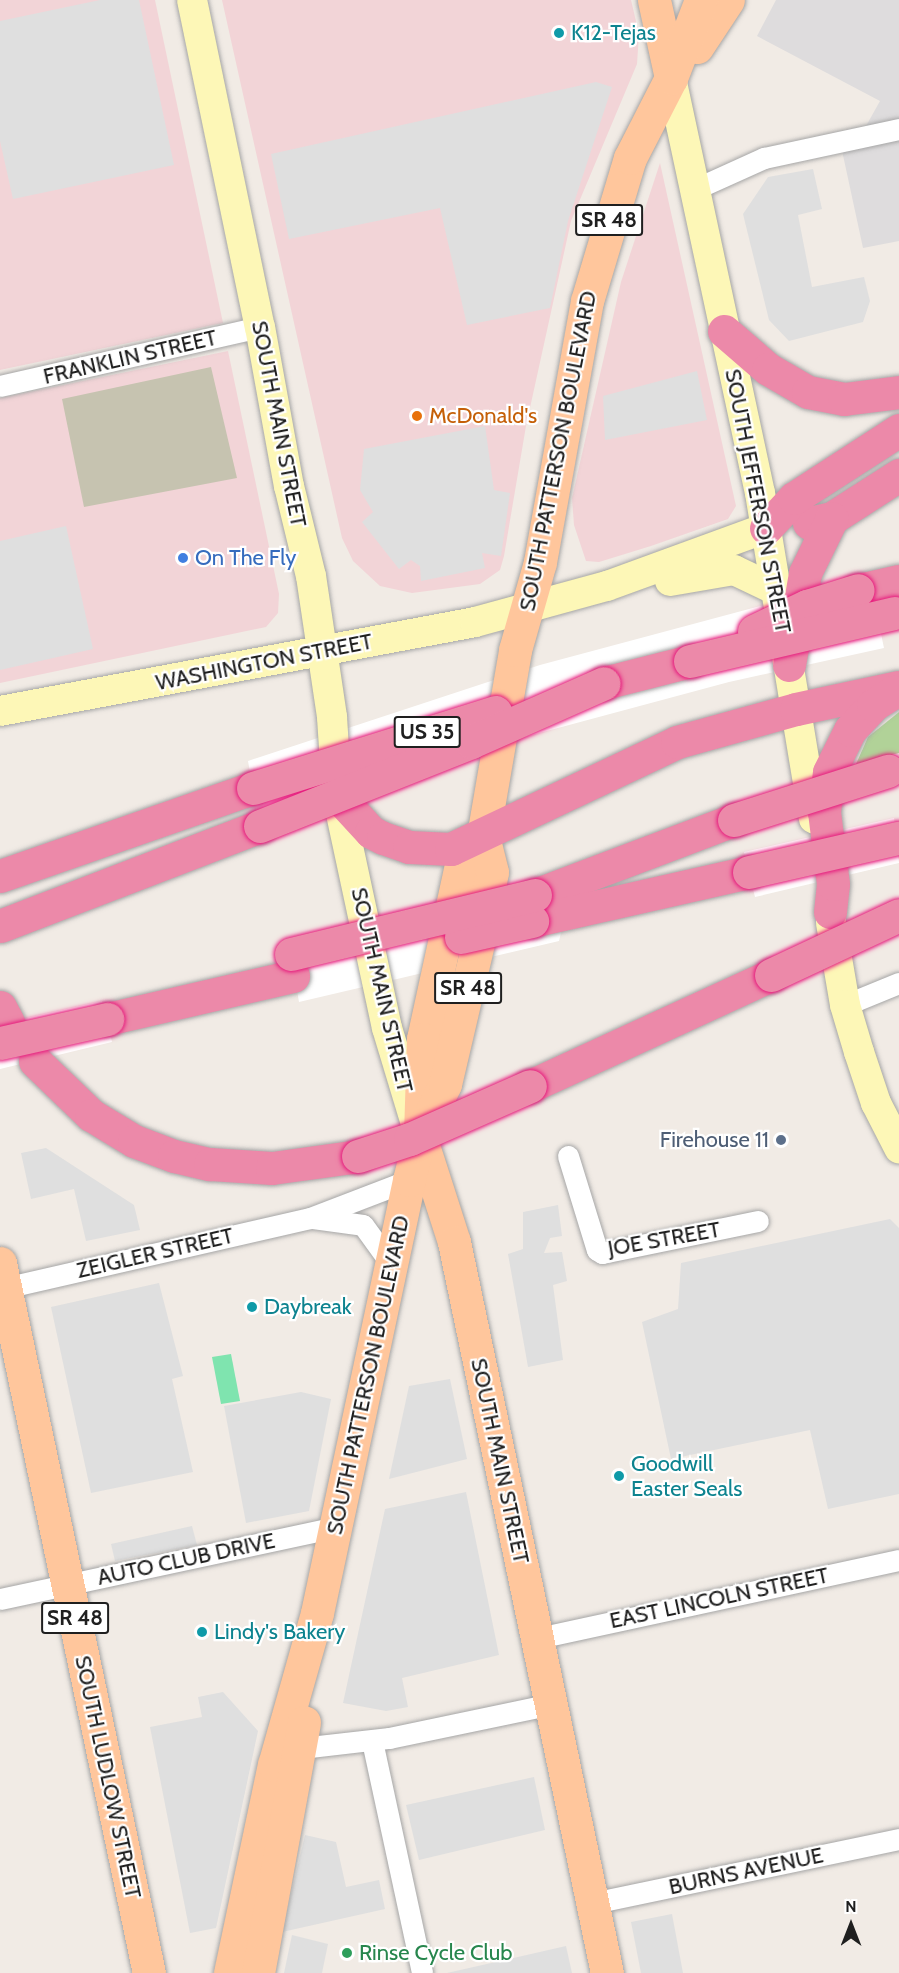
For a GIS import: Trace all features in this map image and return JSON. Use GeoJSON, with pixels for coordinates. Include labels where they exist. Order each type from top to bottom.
{"type":"FeatureCollection","features":[{"type":"Feature","properties":{"kind":"highway"},"geometry":{"type":"LineString","coordinates":[[724,331],[768,369],[808,392],[851,399],[899,392]]}},
{"type":"Feature","properties":{"kind":"highway"},"geometry":{"type":"LineString","coordinates":[[766,528],[794,498],[899,430]]}},
{"type":"Feature","properties":{"kind":"highway"},"geometry":{"type":"LineString","coordinates":[[766,528],[832,518],[899,475]]}},
{"type":"Feature","properties":{"kind":"highway"},"geometry":{"type":"LineString","coordinates":[[789,665],[805,573],[832,518]]}},
{"type":"Feature","properties":{"kind":"highway"},"geometry":{"type":"LineString","coordinates":[[690,662],[807,606],[858,590],[899,581]]}},
{"type":"Feature","properties":{"kind":"highway","name":"US 35"},"geometry":{"type":"LineString","coordinates":[[11,872],[253,788],[442,728],[604,683],[896,613]]}},
{"type":"Feature","properties":{"kind":"highway"},"geometry":{"type":"LineString","coordinates":[[8,924],[471,742],[604,683]]}},
{"type":"Feature","properties":{"kind":"highway"},"geometry":{"type":"LineString","coordinates":[[337,795],[371,832],[409,847],[451,849],[483,836],[653,751],[700,734],[796,709],[899,688]]}},
{"type":"Feature","properties":{"kind":"highway"},"geometry":{"type":"LineString","coordinates":[[830,912],[833,884],[824,812],[829,772],[850,730],[873,705],[899,688]]}},
{"type":"Feature","properties":{"kind":"highway"},"geometry":{"type":"LineString","coordinates":[[533,908],[734,820],[894,769]]}},
{"type":"Feature","properties":{"kind":"highway"},"geometry":{"type":"LineString","coordinates":[[3,1024],[114,1018],[292,965],[533,908],[749,872],[898,838]]}},
{"type":"Feature","properties":{"kind":"highway"},"geometry":{"type":"LineString","coordinates":[[35,1061],[91,1115],[134,1141],[182,1158],[272,1168],[358,1156],[419,1136],[899,915]]}},
{"type":"Feature","properties":{"kind":"main road","name":"SOUTH JEFFERSON STREET"},"geometry":{"type":"LineString","coordinates":[[654,0],[671,78]]}},
{"type":"Feature","properties":{"kind":"main road","name":"SOUTH PATTERSON BOULEVARD"},"geometry":{"type":"LineString","coordinates":[[230,1973],[274,1765],[317,1613],[409,1180],[420,1136],[445,1084],[482,930],[492,873],[483,836],[515,650],[540,562],[599,252],[639,136],[671,78],[701,0]]}},
{"type":"Feature","properties":{"kind":"main road","name":"SOUTH PATTERSON BOULEVARD"},"geometry":{"type":"LineString","coordinates":[[671,78],[712,28],[728,0]]}},
{"type":"Feature","properties":{"kind":"main road","name":"SOUTH MAIN STREET"},"geometry":{"type":"LineString","coordinates":[[420,1136],[454,1242],[607,1973]]}},
{"type":"Feature","properties":{"kind":"main road","name":"SOUTH LUDLOW STREET"},"geometry":{"type":"LineString","coordinates":[[2,1280],[68,1584],[148,1973]]}},
{"type":"Feature","properties":{"kind":"main road","name":"SOUTH PATTERSON BOULEVARD"},"geometry":{"type":"LineString","coordinates":[[258,1973],[301,1748],[317,1613]]}},
{"type":"Feature","properties":{"kind":"street","name":"SOUTH MAIN STREET"},"geometry":{"type":"LineString","coordinates":[[192,0],[261,327],[323,650],[337,795],[387,1028],[420,1136]]}},
{"type":"Feature","properties":{"kind":"street","name":"SOUTH JEFFERSON STREET"},"geometry":{"type":"LineString","coordinates":[[671,78],[766,528],[845,1005],[876,1102],[899,1148]]}},
{"type":"Feature","properties":{"kind":"street"},"geometry":{"type":"LineString","coordinates":[[693,190],[764,158],[899,129]]}},
{"type":"Feature","properties":{"kind":"street","name":"FRANKLIN STREET"},"geometry":{"type":"LineString","coordinates":[[0,386],[261,327]]}},
{"type":"Feature","properties":{"kind":"street"},"geometry":{"type":"LineString","coordinates":[[607,585],[766,528]]}},
{"type":"Feature","properties":{"kind":"street"},"geometry":{"type":"LineString","coordinates":[[607,585],[658,583],[722,570],[734,570],[776,590]]}},
{"type":"Feature","properties":{"kind":"street","name":"WASHINGTON STREET"},"geometry":{"type":"LineString","coordinates":[[0,711],[475,622],[607,585]]}},
{"type":"Feature","properties":{"kind":"street"},"geometry":{"type":"LineString","coordinates":[[845,1005],[899,983]]}},
{"type":"Feature","properties":{"kind":"street","name":"JOE STREET"},"geometry":{"type":"LineString","coordinates":[[568,1156],[597,1250],[602,1253],[758,1221]]}},
{"type":"Feature","properties":{"kind":"street","name":"ZEIGLER STREET"},"geometry":{"type":"LineString","coordinates":[[2,1280],[310,1218],[409,1180]]}},
{"type":"Feature","properties":{"kind":"street","name":"ZEIGLER STREET"},"geometry":{"type":"LineString","coordinates":[[310,1218],[363,1225],[392,1264]]}},
{"type":"Feature","properties":{"kind":"street","name":"AUTO CLUB DRIVE"},"geometry":{"type":"LineString","coordinates":[[0,1599],[336,1527]]}},
{"type":"Feature","properties":{"kind":"street","name":"EAST LINCOLN STREET"},"geometry":{"type":"LineString","coordinates":[[538,1638],[899,1560]]}},
{"type":"Feature","properties":{"kind":"street"},"geometry":{"type":"LineString","coordinates":[[301,1748],[372,1741],[552,1704]]}},
{"type":"Feature","properties":{"kind":"street"},"geometry":{"type":"LineString","coordinates":[[372,1741],[422,1973]]}},
{"type":"Feature","properties":{"kind":"street","name":"BURNS AVENUE"},"geometry":{"type":"LineString","coordinates":[[593,1903],[899,1839]]}},
{"type":"Feature","properties":{"kind":"shaded area"},"geometry":{"type":"Polygon","coordinates":[[[0,0],[155,0],[223,323],[0,370],[0,0]]]}},
{"type":"Feature","properties":{"kind":"shaded area"},"geometry":{"type":"Polygon","coordinates":[[[100,0],[139,0],[174,165],[13,199],[0,141],[0,21],[100,0]]]}},
{"type":"Feature","properties":{"kind":"shaded area"},"geometry":{"type":"Polygon","coordinates":[[[222,0],[631,0],[639,34],[637,64],[571,221],[526,426],[504,556],[500,570],[480,584],[412,593],[380,586],[353,561],[342,538],[222,0]]]}},
{"type":"Feature","properties":{"kind":"shaded area"},"geometry":{"type":"Polygon","coordinates":[[[776,0],[899,0],[899,241],[863,248],[838,132],[866,126],[880,101],[757,36],[776,0]]]}},
{"type":"Feature","properties":{"kind":"shaded area"},"geometry":{"type":"Polygon","coordinates":[[[596,82],[612,87],[568,221],[550,308],[467,325],[440,208],[289,239],[271,154],[596,82]]]}},
{"type":"Feature","properties":{"kind":"shaded area"},"geometry":{"type":"Polygon","coordinates":[[[660,163],[736,506],[728,519],[599,562],[586,561],[574,525],[572,498],[621,282],[660,163]]]}},
{"type":"Feature","properties":{"kind":"shaded area"},"geometry":{"type":"Polygon","coordinates":[[[813,169],[822,209],[798,215],[812,287],[864,277],[870,301],[863,322],[789,341],[769,320],[743,214],[768,177],[813,169]]]}},
{"type":"Feature","properties":{"kind":"shaded area"},"geometry":{"type":"Polygon","coordinates":[[[228,351],[279,594],[278,613],[266,627],[0,683],[0,398],[228,351]]]}},
{"type":"Feature","properties":{"kind":"shaded area"},"geometry":{"type":"Polygon","coordinates":[[[211,367],[237,478],[84,507],[62,399],[211,367]]]}},
{"type":"Feature","properties":{"kind":"shaded area"},"geometry":{"type":"Polygon","coordinates":[[[697,371],[707,420],[605,440],[603,396],[697,371]]]}},
{"type":"Feature","properties":{"kind":"shaded area"},"geometry":{"type":"Polygon","coordinates":[[[485,426],[494,490],[510,493],[501,556],[482,553],[485,568],[421,581],[420,566],[411,560],[399,569],[362,522],[373,512],[360,490],[364,449],[485,426]]]}},
{"type":"Feature","properties":{"kind":"shaded area"},"geometry":{"type":"Polygon","coordinates":[[[66,526],[93,649],[0,670],[0,541],[66,526]]]}},
{"type":"Feature","properties":{"kind":"shaded area"},"geometry":{"type":"Polygon","coordinates":[[[46,1148],[134,1205],[140,1230],[86,1241],[74,1189],[31,1199],[21,1153],[46,1148]]]}},
{"type":"Feature","properties":{"kind":"shaded area"},"geometry":{"type":"Polygon","coordinates":[[[558,1205],[562,1236],[550,1238],[544,1253],[562,1252],[567,1281],[553,1285],[563,1360],[528,1367],[508,1254],[523,1249],[523,1212],[558,1205]]]}},
{"type":"Feature","properties":{"kind":"shaded area"},"geometry":{"type":"Polygon","coordinates":[[[890,1219],[899,1228],[899,1494],[828,1509],[810,1430],[671,1459],[642,1322],[678,1309],[681,1263],[890,1219]]]}},
{"type":"Feature","properties":{"kind":"shaded area"},"geometry":{"type":"Polygon","coordinates":[[[159,1283],[183,1376],[172,1379],[193,1472],[91,1493],[51,1307],[159,1283]]]}},
{"type":"Feature","properties":{"kind":"shaded area"},"geometry":{"type":"Polygon","coordinates":[[[450,1379],[467,1459],[389,1479],[409,1386],[450,1379]]]}},
{"type":"Feature","properties":{"kind":"shaded area"},"geometry":{"type":"Polygon","coordinates":[[[301,1392],[331,1399],[309,1511],[246,1523],[224,1406],[301,1392]]]}},
{"type":"Feature","properties":{"kind":"shaded area"},"geometry":{"type":"Polygon","coordinates":[[[466,1492],[499,1655],[402,1678],[408,1707],[386,1711],[343,1703],[385,1509],[466,1492]]]}},
{"type":"Feature","properties":{"kind":"shaded area"},"geometry":{"type":"Polygon","coordinates":[[[192,1526],[197,1545],[115,1561],[111,1544],[192,1526]]]}},
{"type":"Feature","properties":{"kind":"shaded area"},"geometry":{"type":"Polygon","coordinates":[[[223,1692],[258,1731],[216,1928],[190,1933],[150,1727],[202,1717],[198,1697],[223,1692]]]}},
{"type":"Feature","properties":{"kind":"shaded area"},"geometry":{"type":"Polygon","coordinates":[[[534,1777],[545,1830],[419,1860],[406,1805],[534,1777]]]}},
{"type":"Feature","properties":{"kind":"shaded area"},"geometry":{"type":"Polygon","coordinates":[[[305,1835],[336,1842],[346,1887],[379,1880],[385,1909],[282,1932],[305,1835]]]}},
{"type":"Feature","properties":{"kind":"shaded area"},"geometry":{"type":"Polygon","coordinates":[[[672,1914],[683,1973],[641,1973],[631,1922],[672,1914]]]}},
{"type":"Feature","properties":{"kind":"shaded area"},"geometry":{"type":"Polygon","coordinates":[[[292,1935],[328,1944],[322,1973],[284,1973],[292,1935]]]}},
{"type":"Feature","properties":{"kind":"shaded area"},"geometry":{"type":"Polygon","coordinates":[[[566,1946],[572,1973],[447,1973],[566,1946]]]}},
{"type":"Feature","properties":{"kind":"green space"},"geometry":{"type":"Polygon","coordinates":[[[899,712],[899,753],[856,764],[868,737],[899,712]]]}},
{"type":"Feature","properties":{"kind":"green space"},"geometry":{"type":"Polygon","coordinates":[[[231,1354],[240,1401],[221,1404],[212,1357],[231,1354]]]}},
{"type":"Feature","properties":{"kind":"pier"},"geometry":{"type":"Polygon","coordinates":[[[869,577],[884,648],[729,682],[517,739],[261,836],[248,761],[540,665],[869,577]]]}},
{"type":"Feature","properties":{"kind":"pier"},"geometry":{"type":"Polygon","coordinates":[[[894,818],[899,863],[755,897],[744,852],[894,818]]]}},
{"type":"Feature","properties":{"kind":"pier"},"geometry":{"type":"Polygon","coordinates":[[[567,907],[559,941],[299,1002],[289,944],[567,907]]]}},
{"type":"Feature","properties":{"kind":"pier"},"geometry":{"type":"Polygon","coordinates":[[[102,1001],[112,1042],[0,1069],[0,1024],[102,1001]]]}},
{"type":"Feature","properties":{"kind":"place","name":"K12-Tejas"},"geometry":{"type":"Point","coordinates":[559,33]}},
{"type":"Feature","properties":{"kind":"place","name":"McDonald's"},"geometry":{"type":"Point","coordinates":[417,416]}},
{"type":"Feature","properties":{"kind":"place","name":"On The Fly"},"geometry":{"type":"Point","coordinates":[183,558]}},
{"type":"Feature","properties":{"kind":"place","name":"Firehouse 11"},"geometry":{"type":"Point","coordinates":[781,1140]}},
{"type":"Feature","properties":{"kind":"place","name":"Daybreak"},"geometry":{"type":"Point","coordinates":[252,1307]}},
{"type":"Feature","properties":{"kind":"place","name":"Goodwill Easter Seals"},"geometry":{"type":"Point","coordinates":[619,1476]}},
{"type":"Feature","properties":{"kind":"place","name":"Lindy's Bakery"},"geometry":{"type":"Point","coordinates":[202,1632]}},
{"type":"Feature","properties":{"kind":"place","name":"Rinse Cycle Club"},"geometry":{"type":"Point","coordinates":[347,1953]}}]}
